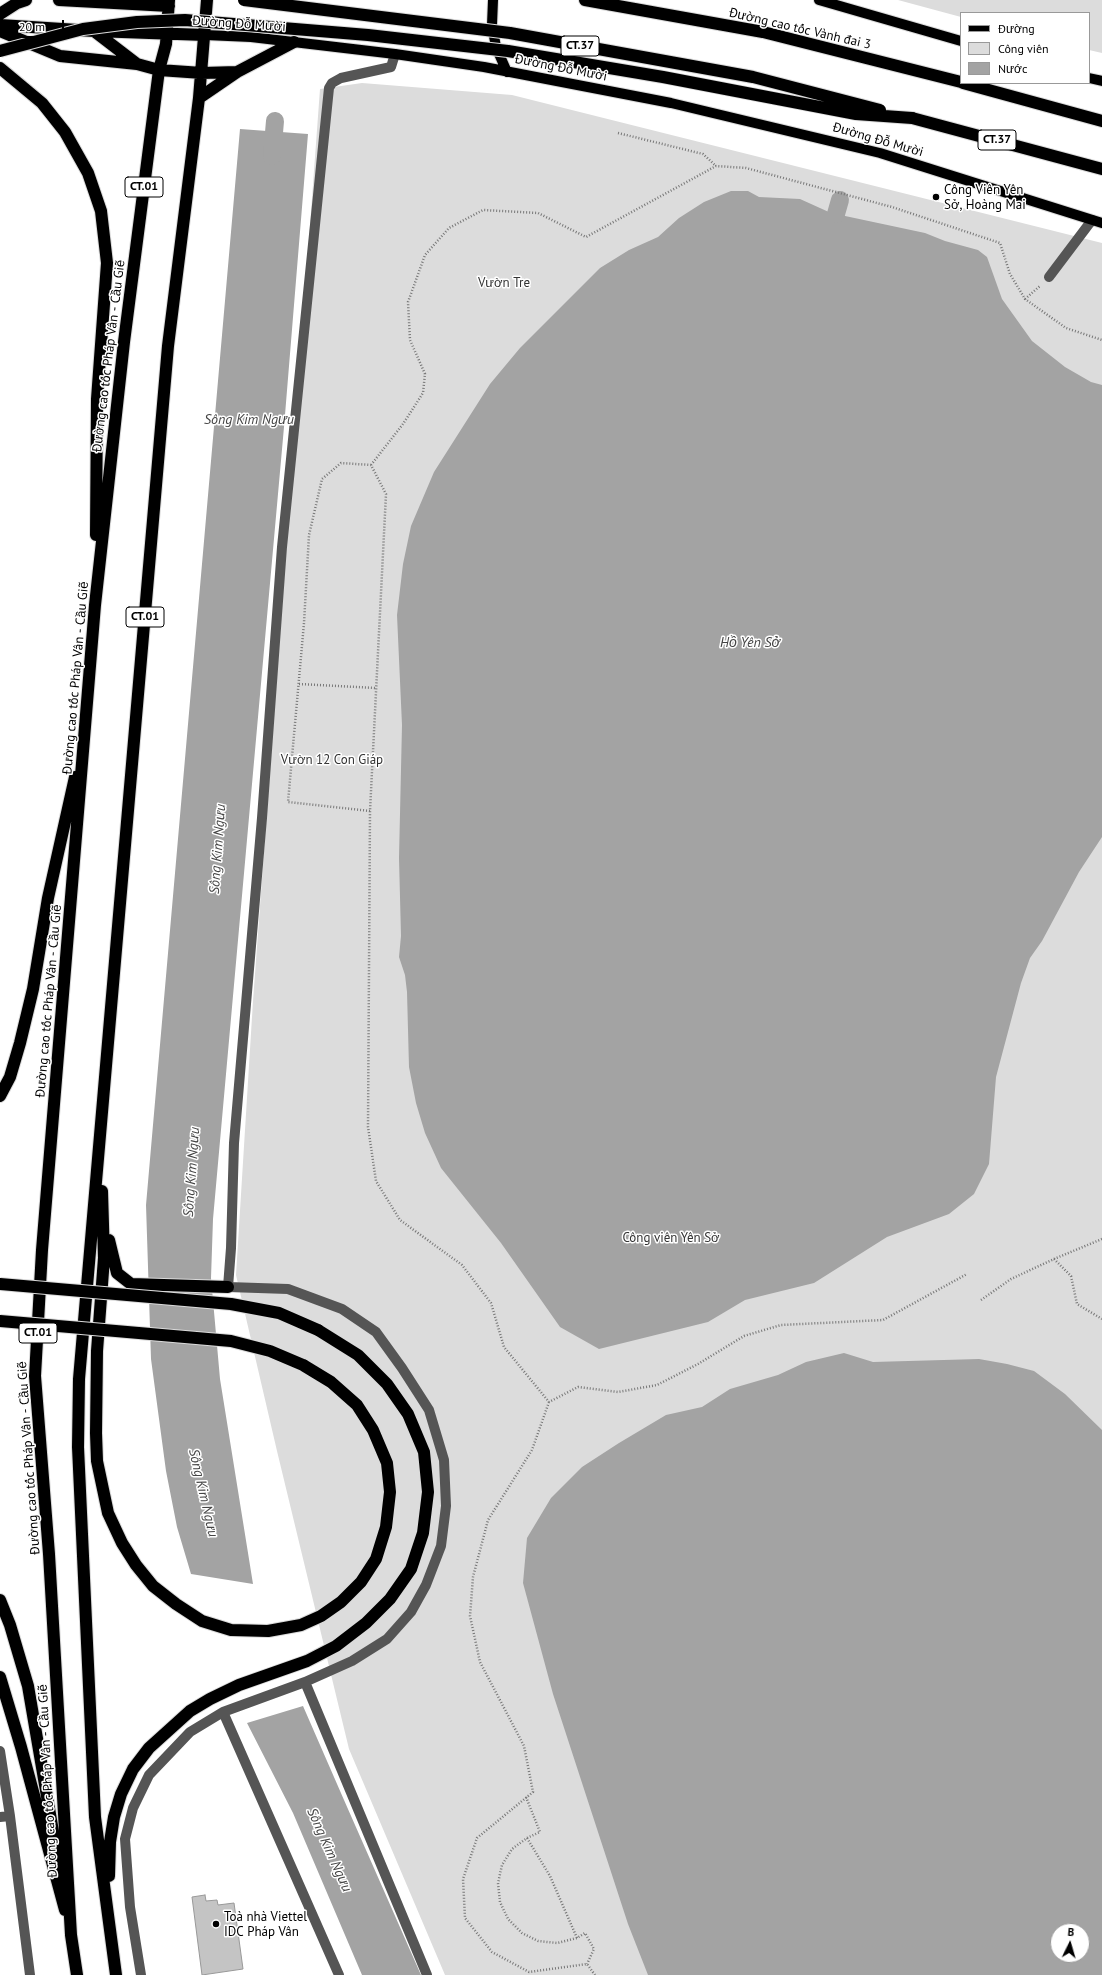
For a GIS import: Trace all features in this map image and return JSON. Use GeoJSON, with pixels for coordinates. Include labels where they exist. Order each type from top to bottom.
{"type":"FeatureCollection","features":[{"type":"Feature","properties":{"kind":"highway"},"geometry":{"type":"LineString","coordinates":[[0,14],[17,3],[26,0]]}},
{"type":"Feature","properties":{"kind":"highway"},"geometry":{"type":"LineString","coordinates":[[59,0],[169,3]]}},
{"type":"Feature","properties":{"kind":"highway"},"geometry":{"type":"LineString","coordinates":[[205,35],[206,0]]}},
{"type":"Feature","properties":{"kind":"highway","name":"CT.37"},"geometry":{"type":"LineString","coordinates":[[244,0],[510,33],[753,78],[912,118],[1102,169]]}},
{"type":"Feature","properties":{"kind":"highway","name":"Đường cao tốc Vành đai 3"},"geometry":{"type":"LineString","coordinates":[[585,0],[763,32],[960,82]]}},
{"type":"Feature","properties":{"kind":"highway","name":"Đường cao tốc Pháp Vân - Cầu Giẽ"},"geometry":{"type":"LineString","coordinates":[[77,1975],[71,1935],[49,1554],[35,1376],[43,1242],[95,605],[124,342],[159,70],[166,44],[169,3]]}},
{"type":"Feature","properties":{"kind":"highway"},"geometry":{"type":"LineString","coordinates":[[0,51],[84,29],[137,22],[185,20],[368,35],[508,51],[670,79],[856,114],[912,118]]}},
{"type":"Feature","properties":{"kind":"highway","name":"Đường Đỗ Mười"},"geometry":{"type":"LineString","coordinates":[[0,25],[94,31],[205,35]]}},
{"type":"Feature","properties":{"kind":"highway"},"geometry":{"type":"LineString","coordinates":[[0,31],[60,56],[137,64],[159,70],[202,73],[237,72]]}},
{"type":"Feature","properties":{"kind":"highway"},"geometry":{"type":"LineString","coordinates":[[94,31],[137,64]]}},
{"type":"Feature","properties":{"kind":"highway","name":"CT.01"},"geometry":{"type":"LineString","coordinates":[[116,1975],[95,1817],[78,1447],[79,1379],[168,346],[202,73],[205,35]]}},
{"type":"Feature","properties":{"kind":"highway"},"geometry":{"type":"LineString","coordinates":[[199,98],[237,72],[294,42]]}},
{"type":"Feature","properties":{"kind":"highway"},"geometry":{"type":"LineString","coordinates":[[0,68],[42,103],[65,132],[88,173],[101,211],[107,263],[97,399],[95,605]]}},
{"type":"Feature","properties":{"kind":"highway","name":"Đường cao tốc Vành đai 3"},"geometry":{"type":"LineString","coordinates":[[966,84],[1097,120]]}},
{"type":"Feature","properties":{"kind":"highway"},"geometry":{"type":"LineString","coordinates":[[0,1096],[10,1077],[33,989],[48,898],[85,731]]}},
{"type":"Feature","properties":{"kind":"highway"},"geometry":{"type":"LineString","coordinates":[[0,1321],[232,1341],[270,1351],[303,1365],[331,1382],[357,1405],[373,1430],[387,1463],[390,1492],[386,1526],[376,1559],[361,1582],[341,1602],[321,1616],[301,1626],[268,1631],[231,1630],[202,1621],[176,1604],[153,1586],[132,1560],[108,1513],[97,1461],[97,1351],[104,1258],[100,1137]]}},
{"type":"Feature","properties":{"kind":"highway"},"geometry":{"type":"LineString","coordinates":[[103,1217],[117,1273],[131,1284],[228,1287]]}},
{"type":"Feature","properties":{"kind":"highway"},"geometry":{"type":"LineString","coordinates":[[0,1284],[232,1304],[279,1313],[318,1330],[358,1355],[387,1384],[408,1414],[424,1452],[428,1492],[423,1533],[411,1569],[390,1599],[366,1622],[336,1646],[307,1661],[239,1685],[210,1699],[190,1711],[149,1748],[133,1769],[121,1794],[114,1817],[110,1842],[109,1920]]}},
{"type":"Feature","properties":{"kind":"highway"},"geometry":{"type":"LineString","coordinates":[[0,1600],[28,1686],[71,1935]]}},
{"type":"Feature","properties":{"kind":"highway"},"geometry":{"type":"LineString","coordinates":[[0,1677],[21,1747],[71,1935]]}},
{"type":"Feature","properties":{"kind":"main road"},"geometry":{"type":"LineString","coordinates":[[493,0],[491,5],[492,25],[496,47],[507,72]]}},
{"type":"Feature","properties":{"kind":"main road"},"geometry":{"type":"LineString","coordinates":[[819,0],[960,41]]}},
{"type":"Feature","properties":{"kind":"main road","name":"Đường Đỗ Mười"},"geometry":{"type":"LineString","coordinates":[[205,35],[251,36],[395,54],[507,72],[671,103],[880,153],[1097,222]]}},
{"type":"Feature","properties":{"kind":"main road"},"geometry":{"type":"LineString","coordinates":[[1090,78],[1102,81]]}},
{"type":"Feature","properties":{"kind":"street"},"geometry":{"type":"LineString","coordinates":[[141,1975],[130,1907],[125,1839],[133,1808],[149,1775],[190,1732],[223,1712],[305,1682],[352,1661],[387,1639],[411,1612],[426,1585],[441,1546],[446,1506],[444,1460],[429,1410],[402,1368],[376,1332],[342,1309],[288,1290],[228,1287],[231,1248],[234,1135],[262,818],[282,548],[329,88],[332,83],[341,78],[391,67],[395,54]]}},
{"type":"Feature","properties":{"kind":"street"},"geometry":{"type":"LineString","coordinates":[[1049,277],[1097,222]]}},
{"type":"Feature","properties":{"kind":"street"},"geometry":{"type":"LineString","coordinates":[[305,1682],[428,1975]]}},
{"type":"Feature","properties":{"kind":"street"},"geometry":{"type":"LineString","coordinates":[[223,1712],[339,1975]]}},
{"type":"Feature","properties":{"kind":"street"},"geometry":{"type":"LineString","coordinates":[[0,1751],[5,1817],[30,1975]]}},
{"type":"Feature","properties":{"kind":"path"},"geometry":{"type":"LineString","coordinates":[[618,133],[703,154],[716,166]]}},
{"type":"Feature","properties":{"kind":"path"},"geometry":{"type":"LineString","coordinates":[[371,465],[403,424],[423,393],[425,374],[410,340],[408,302],[425,255],[449,228],[483,210],[538,213],[586,236],[716,166],[746,168],[892,206],[1000,243],[1010,274],[1025,299],[1066,328],[1102,340]]}},
{"type":"Feature","properties":{"kind":"path"},"geometry":{"type":"LineString","coordinates":[[1025,299],[1049,277]]}},
{"type":"Feature","properties":{"kind":"path"},"geometry":{"type":"LineString","coordinates":[[370,811],[288,802],[299,684],[309,535],[322,479],[340,463],[371,465]]}},
{"type":"Feature","properties":{"kind":"path"},"geometry":{"type":"LineString","coordinates":[[371,465],[386,494],[370,811],[368,1127],[376,1181],[400,1220],[462,1265],[491,1303],[504,1347],[549,1402]]}},
{"type":"Feature","properties":{"kind":"path"},"geometry":{"type":"LineString","coordinates":[[299,684],[376,688]]}},
{"type":"Feature","properties":{"kind":"path"},"geometry":{"type":"LineString","coordinates":[[981,1300],[1011,1280],[1054,1259],[1102,1239]]}},
{"type":"Feature","properties":{"kind":"path"},"geometry":{"type":"LineString","coordinates":[[1054,1259],[1071,1276],[1077,1304],[1102,1319]]}},
{"type":"Feature","properties":{"kind":"path"},"geometry":{"type":"LineString","coordinates":[[587,1964],[529,1972],[492,1952],[465,1918],[463,1879],[476,1838],[533,1792],[524,1746],[480,1662],[470,1616],[473,1576],[488,1520],[532,1450],[549,1402],[578,1387],[618,1392],[657,1385],[698,1364],[744,1336],[781,1324],[883,1320],[967,1274]]}},
{"type":"Feature","properties":{"kind":"path"},"geometry":{"type":"LineString","coordinates":[[526,1797],[540,1832],[527,1838],[512,1849],[502,1865],[498,1883],[500,1902],[508,1919],[522,1933],[538,1941],[557,1943],[577,1938],[585,1933],[594,1949],[587,1964]]}},
{"type":"Feature","properties":{"kind":"path"},"geometry":{"type":"LineString","coordinates":[[527,1838],[550,1876],[577,1938]]}},
{"type":"Feature","properties":{"kind":"path"},"geometry":{"type":"LineString","coordinates":[[587,1964],[595,1975]]}},
{"type":"Feature","properties":{"kind":"green space"},"geometry":{"type":"Polygon","coordinates":[[[898,0],[1102,0],[1102,53],[1090,50],[1090,12],[960,12],[960,17],[898,0]]]}},
{"type":"Feature","properties":{"kind":"green space","name":"Công viên Yên Sở"},"geometry":{"type":"Polygon","coordinates":[[[362,83],[512,95],[1102,243],[1102,1975],[445,1975],[349,1749],[236,1275],[253,1001],[320,89],[362,83]]]}},
{"type":"Feature","properties":{"kind":"water","name":"Sông Kim Ngưu"},"geometry":{"type":"Polygon","coordinates":[[[240,129],[308,134],[284,427],[213,1219],[211,1278],[220,1379],[253,1584],[191,1574],[177,1527],[166,1471],[151,1359],[146,1205],[240,129]]]}},
{"type":"Feature","properties":{"kind":"water","name":"Hồ Yên Sở"},"geometry":{"type":"Polygon","coordinates":[[[731,191],[748,191],[759,197],[800,199],[831,213],[925,233],[945,241],[978,250],[987,257],[1002,299],[1032,341],[1065,367],[1091,382],[1102,385],[1102,837],[1079,872],[1042,941],[1030,958],[1021,983],[996,1077],[989,1164],[974,1194],[949,1214],[887,1237],[814,1283],[745,1300],[708,1322],[599,1349],[560,1327],[501,1243],[441,1168],[425,1133],[416,1103],[409,1067],[407,992],[405,975],[399,957],[401,936],[399,858],[402,725],[397,615],[403,564],[411,526],[434,472],[490,384],[520,348],[600,268],[629,250],[658,237],[679,218],[704,202],[731,191]]]}},
{"type":"Feature","properties":{"kind":"water"},"geometry":{"type":"Polygon","coordinates":[[[844,1353],[873,1362],[979,1359],[1034,1371],[1065,1394],[1102,1430],[1102,1975],[648,1975],[628,1924],[553,1694],[523,1583],[527,1538],[551,1498],[582,1467],[666,1415],[702,1407],[730,1389],[778,1375],[806,1362],[844,1353]]]}},
{"type":"Feature","properties":{"kind":"water"},"geometry":{"type":"Polygon","coordinates":[[[303,1706],[421,1975],[362,1975],[293,1813],[247,1723],[303,1706]]]}},
{"type":"Feature","properties":{"kind":"building","name":"Toà nhà Viettel IDC Pháp Vân"},"geometry":{"type":"Polygon","coordinates":[[[205,1895],[206,1901],[217,1900],[218,1905],[234,1903],[243,1969],[202,1975],[192,1897],[205,1895]]]}},
{"type":"Feature","properties":{"kind":"waterway","name":"Sông Kim Ngưu"},"geometry":{"type":"LineString","coordinates":[[272,156],[275,121]]}},
{"type":"Feature","properties":{"kind":"waterway"},"geometry":{"type":"LineString","coordinates":[[836,214],[840,200]]}},
{"type":"Feature","properties":{"kind":"place","name":"Công Viên Yên Sở, Hoàng Mai"},"geometry":{"type":"Point","coordinates":[936,197]}},
{"type":"Feature","properties":{"kind":"place","name":"Toà nhà Viettel IDC Pháp Vân"},"geometry":{"type":"Point","coordinates":[216,1924]}},
{"type":"Feature","properties":{"kind":"park label","name":"Vườn Tre"},"geometry":{"type":"Point","coordinates":[504,283]}},
{"type":"Feature","properties":{"kind":"park label","name":"Vườn 12 Con Giáp"},"geometry":{"type":"Point","coordinates":[332,760]}}]}
